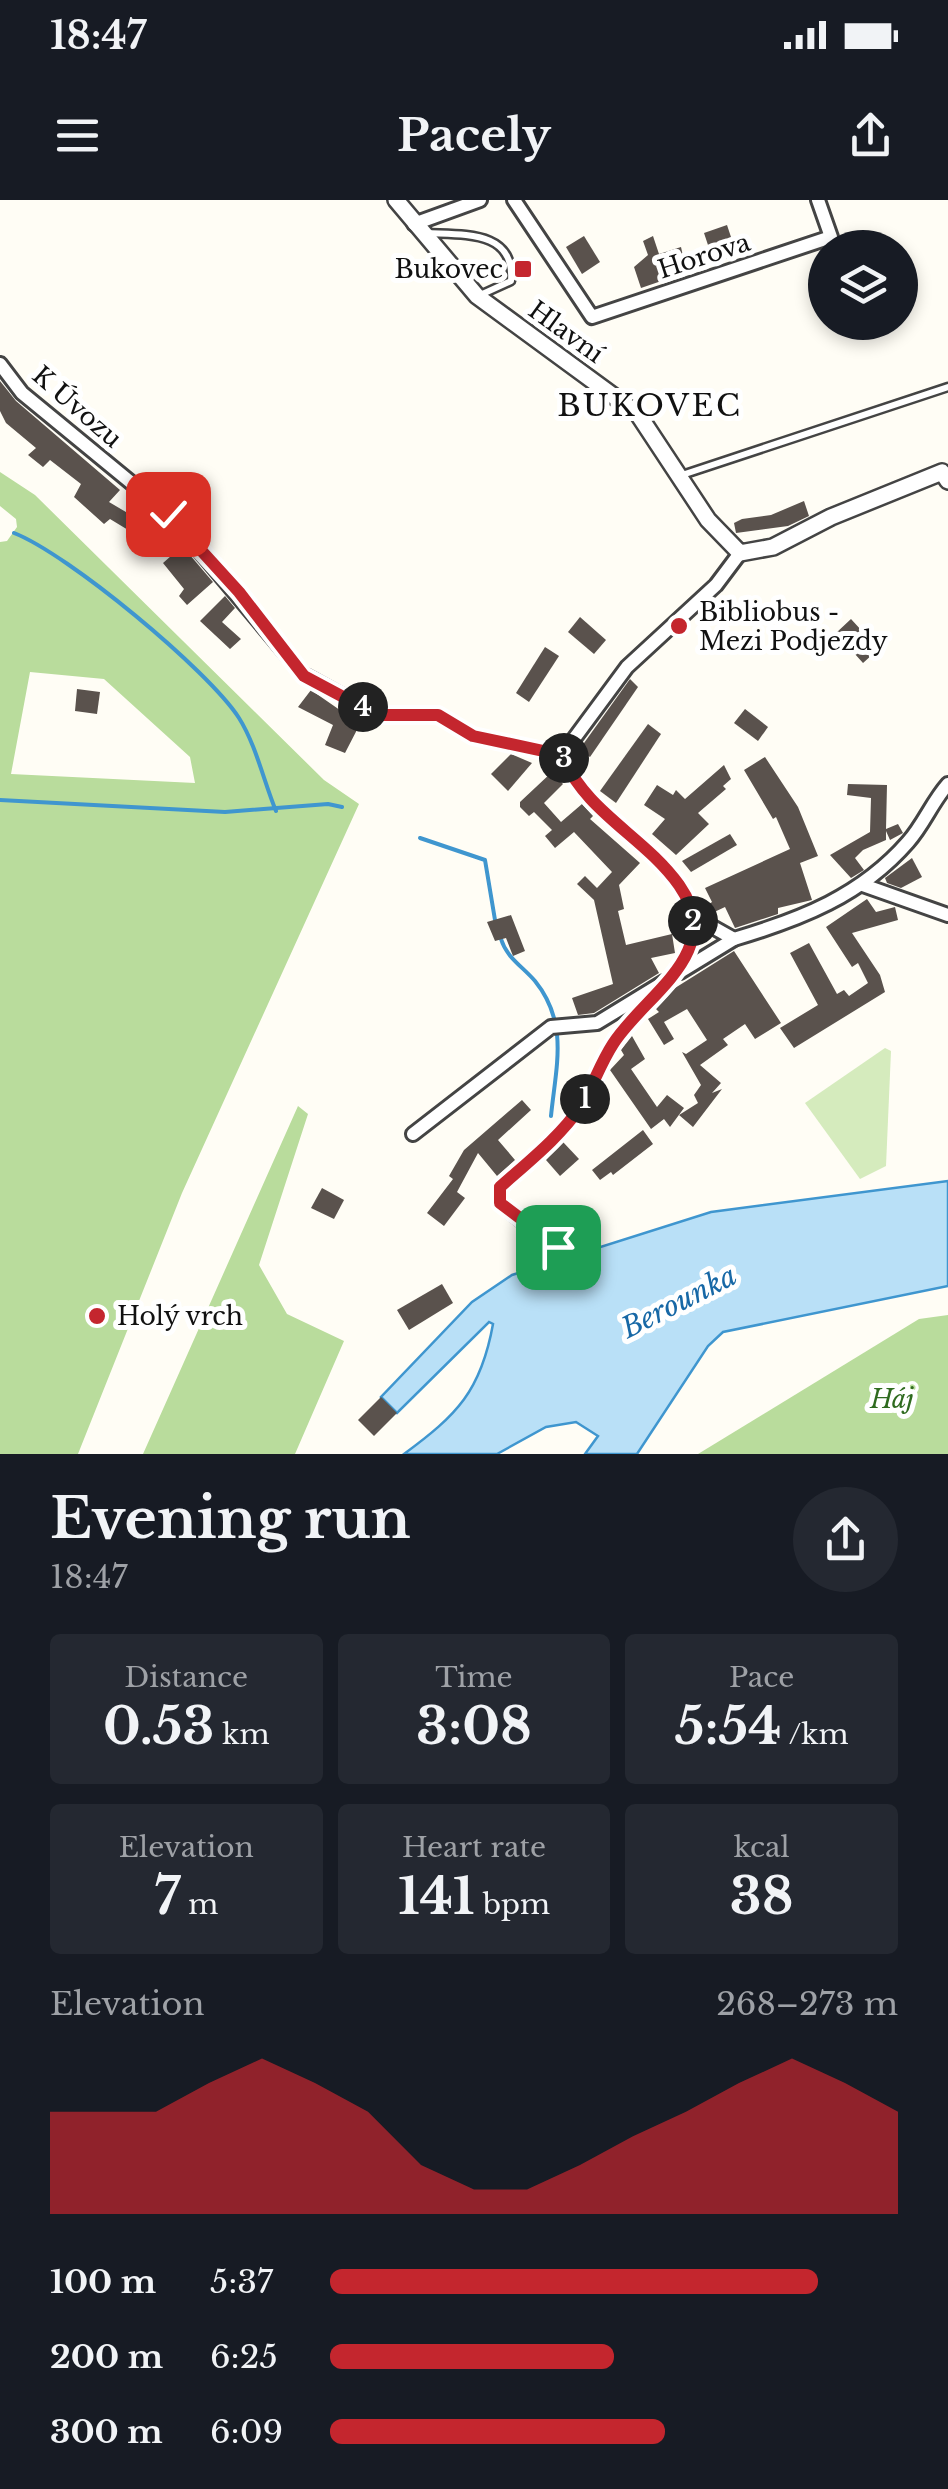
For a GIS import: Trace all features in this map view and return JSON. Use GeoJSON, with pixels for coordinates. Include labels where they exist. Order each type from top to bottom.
{"type":"FeatureCollection","features":[{"type":"Feature","properties":{"kind":"street","name":"Hlavní"},"geometry":{"type":"LineString","coordinates":[[396,200],[477,296],[638,414],[708,520],[740,553]]}},
{"type":"Feature","properties":{"kind":"street"},"geometry":{"type":"LineString","coordinates":[[418,228],[480,200]]}},
{"type":"Feature","properties":{"kind":"street","name":"Hlavní"},"geometry":{"type":"LineString","coordinates":[[514,200],[592,317]]}},
{"type":"Feature","properties":{"kind":"street","name":"Horova"},"geometry":{"type":"LineString","coordinates":[[592,317],[831,237],[818,200]]}},
{"type":"Feature","properties":{"kind":"street","name":"K Úvozu"},"geometry":{"type":"LineString","coordinates":[[0,364],[22,393],[168,514],[239,592],[304,676],[377,715],[438,715],[473,736],[562,755]]}},
{"type":"Feature","properties":{"kind":"street"},"geometry":{"type":"LineString","coordinates":[[575,1241],[552,1245],[500,1203],[500,1187],[574,1115],[613,1044],[672,976],[691,944],[693,916],[678,882],[590,800],[562,755],[627,667],[716,584],[740,553],[773,547],[831,517],[945,476]]}},
{"type":"Feature","properties":{"kind":"street"},"geometry":{"type":"LineString","coordinates":[[414,1134],[551,1026],[575,1026],[616,1014],[734,940],[814,913],[862,885],[906,844],[948,784]]}},
{"type":"Feature","properties":{"kind":"street"},"geometry":{"type":"LineString","coordinates":[[862,885],[948,915]]}},
{"type":"Feature","properties":{"kind":"street"},"geometry":{"type":"LineString","coordinates":[[693,916],[734,940]]}},
{"type":"Feature","properties":{"kind":"lane"},"geometry":{"type":"LineString","coordinates":[[418,228],[489,240],[506,250],[512,261],[511,282],[477,296]]}},
{"type":"Feature","properties":{"kind":"lane"},"geometry":{"type":"LineString","coordinates":[[681,476],[948,387]]}},
{"type":"Feature","properties":{"kind":"green space"},"geometry":{"type":"Polygon","coordinates":[[[0,472],[35,495],[324,780],[359,804],[182,1193],[78,1454],[0,1454],[0,542],[7,541],[17,527],[16,519],[0,506],[0,472]],[[30,672],[11,774],[195,783],[190,757],[104,679],[30,672]]]}},
{"type":"Feature","properties":{"kind":"green space"},"geometry":{"type":"Polygon","coordinates":[[[885,1048],[891,1051],[886,1166],[860,1179],[805,1103],[885,1048]]]}},
{"type":"Feature","properties":{"kind":"green space"},"geometry":{"type":"Polygon","coordinates":[[[298,1106],[308,1114],[259,1265],[287,1314],[344,1341],[295,1454],[143,1454],[298,1106]]]}},
{"type":"Feature","properties":{"kind":"green space","name":"Háj"},"geometry":{"type":"Polygon","coordinates":[[[948,1315],[948,1454],[698,1454],[919,1319],[948,1315]]]}},
{"type":"Feature","properties":{"kind":"water","name":"Berounka"},"geometry":{"type":"Polygon","coordinates":[[[948,1181],[948,1286],[723,1332],[708,1346],[637,1454],[585,1454],[598,1436],[576,1422],[546,1427],[497,1454],[404,1454],[439,1427],[464,1400],[481,1367],[493,1324],[489,1322],[397,1413],[381,1397],[472,1302],[512,1275],[711,1212],[948,1181]]]}},
{"type":"Feature","properties":{"kind":"building"},"geometry":{"type":"Polygon","coordinates":[[[727,225],[737,255],[641,288],[634,267],[648,255],[643,241],[653,236],[659,254],[681,247],[683,256],[709,248],[704,233],[727,225]]]}},
{"type":"Feature","properties":{"kind":"building"},"geometry":{"type":"Polygon","coordinates":[[[584,236],[600,262],[582,274],[566,247],[584,236]]]}},
{"type":"Feature","properties":{"kind":"building"},"geometry":{"type":"Polygon","coordinates":[[[0,381],[16,401],[120,490],[109,502],[153,528],[158,520],[164,523],[169,530],[166,536],[183,547],[213,582],[187,605],[179,596],[184,589],[163,563],[171,556],[110,519],[104,524],[74,497],[81,484],[50,460],[43,467],[28,455],[36,448],[6,423],[0,411],[0,381]]]}},
{"type":"Feature","properties":{"kind":"building"},"geometry":{"type":"Polygon","coordinates":[[[804,501],[809,516],[788,526],[736,533],[734,523],[742,519],[771,515],[804,501]]]}},
{"type":"Feature","properties":{"kind":"building"},"geometry":{"type":"Polygon","coordinates":[[[225,596],[235,608],[222,622],[241,639],[230,649],[200,621],[225,596]]]}},
{"type":"Feature","properties":{"kind":"building"},"geometry":{"type":"Polygon","coordinates":[[[580,617],[606,640],[594,654],[568,632],[580,617]]]}},
{"type":"Feature","properties":{"kind":"building"},"geometry":{"type":"Polygon","coordinates":[[[851,619],[862,631],[856,636],[873,654],[863,663],[836,633],[851,619]]]}},
{"type":"Feature","properties":{"kind":"building"},"geometry":{"type":"Polygon","coordinates":[[[545,647],[559,656],[529,702],[516,693],[545,647]]]}},
{"type":"Feature","properties":{"kind":"building"},"geometry":{"type":"Polygon","coordinates":[[[630,679],[638,687],[590,757],[579,750],[630,679]]]}},
{"type":"Feature","properties":{"kind":"building"},"geometry":{"type":"Polygon","coordinates":[[[77,689],[100,692],[97,714],[75,711],[77,689]]]}},
{"type":"Feature","properties":{"kind":"building"},"geometry":{"type":"Polygon","coordinates":[[[311,690],[360,724],[345,753],[325,745],[333,725],[298,707],[311,690]]]}},
{"type":"Feature","properties":{"kind":"building"},"geometry":{"type":"Polygon","coordinates":[[[745,709],[768,727],[758,741],[734,723],[745,709]]]}},
{"type":"Feature","properties":{"kind":"building"},"geometry":{"type":"Polygon","coordinates":[[[648,724],[661,734],[616,803],[600,791],[648,724]]]}},
{"type":"Feature","properties":{"kind":"building"},"geometry":{"type":"Polygon","coordinates":[[[511,754],[532,763],[508,791],[491,774],[511,754]]]}},
{"type":"Feature","properties":{"kind":"building"},"geometry":{"type":"Polygon","coordinates":[[[765,757],[798,807],[818,856],[800,863],[812,900],[778,908],[778,914],[735,928],[725,907],[710,914],[702,909],[712,902],[705,888],[790,849],[776,817],[773,819],[744,770],[765,757]]]}},
{"type":"Feature","properties":{"kind":"building"},"geometry":{"type":"Polygon","coordinates":[[[724,765],[731,779],[723,786],[726,789],[698,813],[709,824],[676,855],[652,834],[665,819],[644,805],[657,785],[673,795],[676,790],[685,799],[724,765]]]}},
{"type":"Feature","properties":{"kind":"building"},"geometry":{"type":"Polygon","coordinates":[[[552,772],[563,784],[544,803],[561,822],[582,804],[593,816],[590,819],[640,863],[619,885],[624,909],[618,911],[626,945],[672,934],[675,953],[651,958],[659,973],[594,1013],[578,1015],[572,998],[613,984],[594,900],[577,884],[585,876],[597,888],[612,872],[574,832],[555,848],[545,836],[552,830],[534,812],[529,816],[520,807],[520,802],[552,772]]]}},
{"type":"Feature","properties":{"kind":"building"},"geometry":{"type":"Polygon","coordinates":[[[848,784],[887,785],[886,829],[898,824],[903,833],[890,840],[886,831],[886,840],[863,850],[855,858],[864,870],[851,878],[830,855],[870,832],[871,798],[847,795],[848,784]]]}},
{"type":"Feature","properties":{"kind":"building"},"geometry":{"type":"Polygon","coordinates":[[[730,834],[737,845],[691,872],[682,861],[730,834]]]}},
{"type":"Feature","properties":{"kind":"building"},"geometry":{"type":"Polygon","coordinates":[[[912,858],[922,877],[901,888],[887,883],[885,878],[912,858]]]}},
{"type":"Feature","properties":{"kind":"building"},"geometry":{"type":"Polygon","coordinates":[[[867,899],[876,912],[895,907],[898,920],[852,933],[880,975],[885,992],[794,1048],[780,1028],[818,1005],[790,953],[809,943],[837,994],[844,990],[849,996],[868,983],[858,963],[852,967],[826,927],[867,899]]]}},
{"type":"Feature","properties":{"kind":"building"},"geometry":{"type":"Polygon","coordinates":[[[511,915],[525,951],[513,956],[506,938],[495,941],[487,922],[511,915]]]}},
{"type":"Feature","properties":{"kind":"building"},"geometry":{"type":"Polygon","coordinates":[[[734,951],[781,1023],[755,1039],[745,1024],[723,1039],[728,1045],[700,1065],[721,1083],[712,1093],[722,1089],[693,1127],[679,1115],[698,1103],[694,1095],[701,1085],[682,1052],[686,1054],[707,1040],[687,1009],[664,1022],[674,1039],[664,1045],[648,1019],[659,1012],[656,1009],[675,988],[734,951]]]}},
{"type":"Feature","properties":{"kind":"building"},"geometry":{"type":"Polygon","coordinates":[[[632,1036],[645,1059],[631,1069],[657,1107],[667,1095],[684,1108],[670,1127],[664,1119],[651,1129],[610,1070],[624,1055],[621,1050],[632,1036]]]}},
{"type":"Feature","properties":{"kind":"building"},"geometry":{"type":"Polygon","coordinates":[[[522,1100],[531,1110],[498,1140],[515,1160],[497,1176],[478,1153],[457,1192],[465,1198],[444,1226],[427,1213],[453,1179],[449,1176],[464,1150],[522,1100]]]}},
{"type":"Feature","properties":{"kind":"building"},"geometry":{"type":"Polygon","coordinates":[[[643,1130],[653,1144],[613,1175],[611,1172],[600,1180],[592,1170],[643,1130]]]}},
{"type":"Feature","properties":{"kind":"building"},"geometry":{"type":"Polygon","coordinates":[[[563,1142],[579,1159],[560,1176],[546,1160],[563,1142]]]}},
{"type":"Feature","properties":{"kind":"building"},"geometry":{"type":"Polygon","coordinates":[[[322,1188],[344,1200],[334,1219],[311,1208],[322,1188]]]}},
{"type":"Feature","properties":{"kind":"building"},"geometry":{"type":"Polygon","coordinates":[[[442,1284],[453,1303],[409,1330],[397,1310],[442,1284]]]}},
{"type":"Feature","properties":{"kind":"building"},"geometry":{"type":"Polygon","coordinates":[[[381,1397],[397,1413],[374,1436],[358,1420],[381,1397]]]}},
{"type":"Feature","properties":{"kind":"waterway"},"geometry":{"type":"LineString","coordinates":[[14,533],[101,588],[223,697],[245,729],[276,811]]}},
{"type":"Feature","properties":{"kind":"waterway"},"geometry":{"type":"LineString","coordinates":[[0,800],[225,812],[328,804],[342,807]]}},
{"type":"Feature","properties":{"kind":"waterway"},"geometry":{"type":"LineString","coordinates":[[420,838],[485,860],[495,920]]}},
{"type":"Feature","properties":{"kind":"waterway"},"geometry":{"type":"LineString","coordinates":[[501,939],[511,957],[535,981],[553,1013],[558,1046],[551,1116]]}},
{"type":"Feature","properties":{"kind":"place","name":"Bukovec"},"geometry":{"type":"Point","coordinates":[523,269]}},
{"type":"Feature","properties":{"kind":"place","name":"Bibliobus - Mezi Podjezdy"},"geometry":{"type":"Point","coordinates":[679,626]}},
{"type":"Feature","properties":{"kind":"place","name":"Holý vrch"},"geometry":{"type":"Point","coordinates":[97,1316]}},
{"type":"Feature","properties":{"kind":"district","name":"BUKOVEC"},"geometry":{"type":"Point","coordinates":[650,405]}},
{"type":"Feature","properties":{"kind":"route"},"geometry":{"type":"LineString","coordinates":[[168,514],[239,592],[304,676],[377,715],[438,715],[473,736],[562,755],[590,800],[678,882],[693,916],[694,932],[684,961],[660,994],[613,1044],[574,1115],[500,1187],[500,1203],[558,1247]]}}]}
